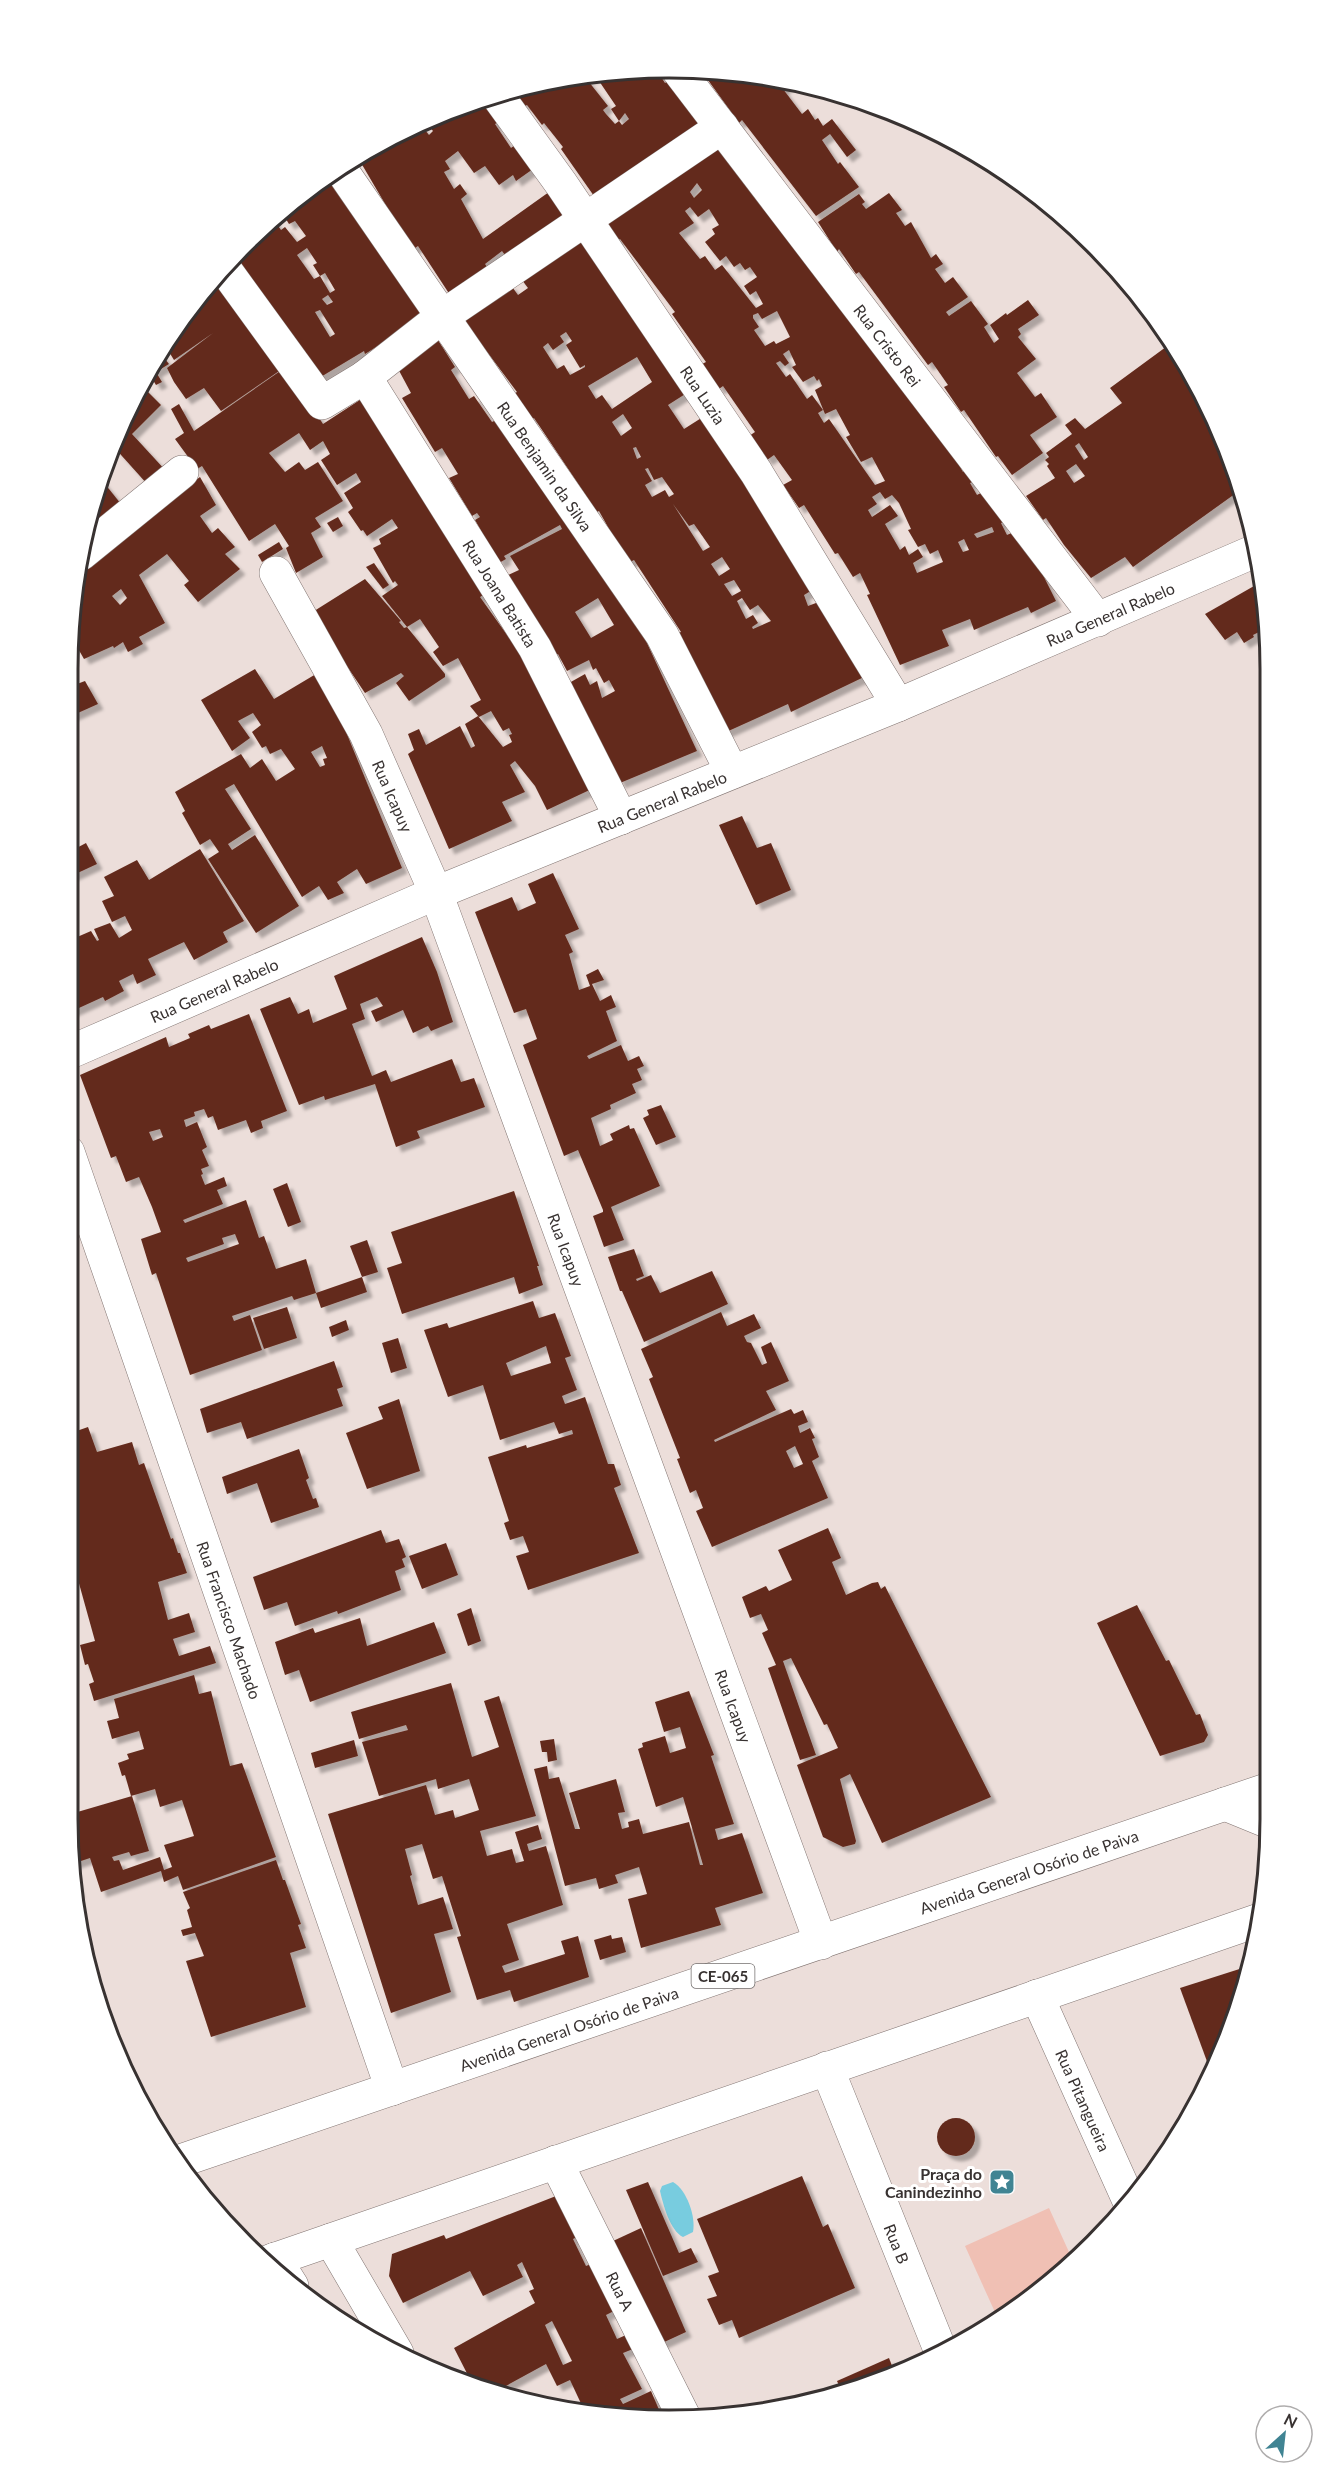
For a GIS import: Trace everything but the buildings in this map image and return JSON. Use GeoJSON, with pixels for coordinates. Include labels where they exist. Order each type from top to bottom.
{"type":"FeatureCollection","features":[{"type":"Feature","properties":{"kind":"street","name":"Rua Cristo Rei"},"geometry":{"type":"LineString","coordinates":[[684,78],[1098,620]]}},
{"type":"Feature","properties":{"kind":"street","name":"Rua Luzia"},"geometry":{"type":"LineString","coordinates":[[503,102],[756,472],[898,705]]}},
{"type":"Feature","properties":{"kind":"street"},"geometry":{"type":"LineString","coordinates":[[229,275],[322,404],[365,377],[443,316],[722,127]]}},
{"type":"Feature","properties":{"kind":"street","name":"Rua Benjamin da Silva"},"geometry":{"type":"LineString","coordinates":[[345,175],[662,635],[732,772]]}},
{"type":"Feature","properties":{"kind":"street","name":"Rua Joana Batista"},"geometry":{"type":"LineString","coordinates":[[365,377],[535,648],[621,818]]}},
{"type":"Feature","properties":{"kind":"street"},"geometry":{"type":"LineString","coordinates":[[91,546],[182,472]]}},
{"type":"Feature","properties":{"kind":"street","name":"Rua General Rabelo"},"geometry":{"type":"LineString","coordinates":[[78,1049],[436,893],[898,705],[1249,554]]}},
{"type":"Feature","properties":{"kind":"street","name":"Rua Icapuy"},"geometry":{"type":"LineString","coordinates":[[276,573],[366,734],[436,893],[821,1943]]}},
{"type":"Feature","properties":{"kind":"street","name":"Rua Francisco Machado"},"geometry":{"type":"LineString","coordinates":[[78,1181],[392,2089]]}},
{"type":"Feature","properties":{"kind":"street","name":"Avenida General Osório de Paiva"},"geometry":{"type":"LineString","coordinates":[[186,2159],[1260,1792]]}},
{"type":"Feature","properties":{"kind":"street"},"geometry":{"type":"LineString","coordinates":[[1225,1804],[1260,1818]]}},
{"type":"Feature","properties":{"kind":"street"},"geometry":{"type":"LineString","coordinates":[[283,2266],[331,2240],[1251,1923]]}},
{"type":"Feature","properties":{"kind":"street","name":"Rua Pitangueira"},"geometry":{"type":"LineString","coordinates":[[1036,1996],[1126,2194]]}},
{"type":"Feature","properties":{"kind":"street","name":"Rua B"},"geometry":{"type":"LineString","coordinates":[[827,2068],[938,2345]]}},
{"type":"Feature","properties":{"kind":"street","name":"Rua A"},"geometry":{"type":"LineString","coordinates":[[556,2162],[680,2410]]}},
{"type":"Feature","properties":{"kind":"street"},"geometry":{"type":"LineString","coordinates":[[331,2240],[390,2340]]}},
{"type":"Feature","properties":{"kind":"shaded area"},"geometry":{"type":"Polygon","coordinates":[[[1049,2208],[1070,2253],[1029,2288],[995,2311],[965,2246],[1049,2208]]]}},
{"type":"Feature","properties":{"kind":"water"},"geometry":{"type":"Polygon","coordinates":[[[673,2182],[686,2197],[693,2219],[693,2232],[683,2237],[678,2234],[671,2223],[660,2191],[662,2186],[673,2182]]]}},
{"type":"Feature","properties":{"kind":"place","name":"Praça do Canindezinho"},"geometry":{"type":"Point","coordinates":[1002,2182]}}]}
